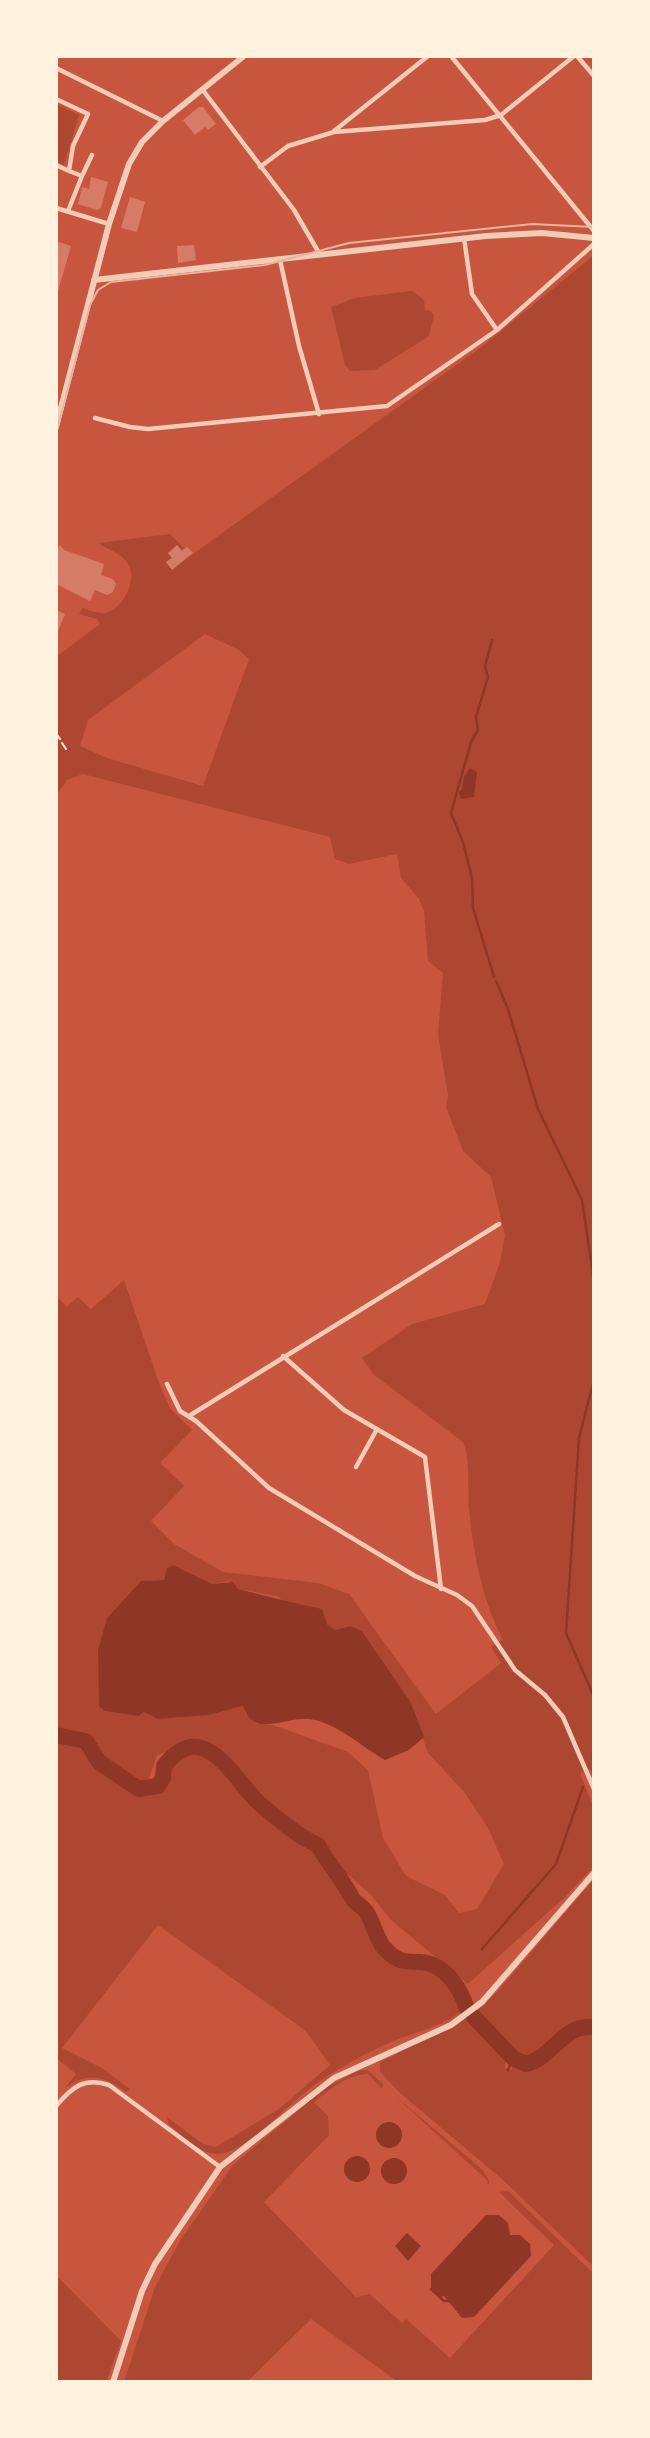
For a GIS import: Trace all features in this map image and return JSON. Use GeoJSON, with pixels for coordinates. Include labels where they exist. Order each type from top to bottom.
{"type":"FeatureCollection","features":[{"type":"Feature","properties":{"kind":"street"},"geometry":{"type":"LineString","coordinates":[[56,427],[59,400],[109,224],[129,164],[142,142],[163,121],[244,56]]}},
{"type":"Feature","properties":{"kind":"street"},"geometry":{"type":"LineString","coordinates":[[334,132],[428,56]]}},
{"type":"Feature","properties":{"kind":"street"},"geometry":{"type":"LineString","coordinates":[[451,56],[594,230]]}},
{"type":"Feature","properties":{"kind":"street"},"geometry":{"type":"LineString","coordinates":[[260,167],[288,146],[334,132],[485,120],[501,115],[575,56],[594,76]]}},
{"type":"Feature","properties":{"kind":"street"},"geometry":{"type":"LineString","coordinates":[[56,68],[163,121]]}},
{"type":"Feature","properties":{"kind":"street"},"geometry":{"type":"LineString","coordinates":[[202,89],[294,210],[320,253]]}},
{"type":"Feature","properties":{"kind":"street"},"geometry":{"type":"LineString","coordinates":[[56,99],[88,114],[73,146],[69,171]]}},
{"type":"Feature","properties":{"kind":"street"},"geometry":{"type":"LineString","coordinates":[[68,211],[92,155]]}},
{"type":"Feature","properties":{"kind":"street"},"geometry":{"type":"LineString","coordinates":[[56,164],[82,176]]}},
{"type":"Feature","properties":{"kind":"street"},"geometry":{"type":"LineString","coordinates":[[56,208],[109,224]]}},
{"type":"Feature","properties":{"kind":"street"},"geometry":{"type":"LineString","coordinates":[[94,280],[464,238],[542,233],[594,238]]}},
{"type":"Feature","properties":{"kind":"street"},"geometry":{"type":"LineString","coordinates":[[464,238],[472,294],[496,330]]}},
{"type":"Feature","properties":{"kind":"street"},"geometry":{"type":"LineString","coordinates":[[95,418],[130,428],[148,429],[387,406],[496,330],[594,244]]}},
{"type":"Feature","properties":{"kind":"street"},"geometry":{"type":"LineString","coordinates":[[280,260],[299,346],[319,414]]}},
{"type":"Feature","properties":{"kind":"street"},"geometry":{"type":"LineString","coordinates":[[188,1416],[499,1224]]}},
{"type":"Feature","properties":{"kind":"street"},"geometry":{"type":"LineString","coordinates":[[283,1356],[337,1404],[425,1457],[441,1590]]}},
{"type":"Feature","properties":{"kind":"street"},"geometry":{"type":"LineString","coordinates":[[167,1384],[180,1411],[280,1496],[472,1606],[515,1670],[556,1707],[579,1751],[594,1789]]}},
{"type":"Feature","properties":{"kind":"street"},"geometry":{"type":"LineString","coordinates":[[356,1467],[377,1429]]}},
{"type":"Feature","properties":{"kind":"street"},"geometry":{"type":"LineString","coordinates":[[113,2382],[142,2291],[189,2209],[220,2167],[334,2078],[451,2025],[482,2002],[594,1873]]}},
{"type":"Feature","properties":{"kind":"street"},"geometry":{"type":"LineString","coordinates":[[56,2106],[80,2083],[94,2081],[109,2085],[220,2167]]}},
{"type":"Feature","properties":{"kind":"lane"},"geometry":{"type":"LineString","coordinates":[[56,734],[60,739]]}},
{"type":"Feature","properties":{"kind":"shaded area"},"geometry":{"type":"Polygon","coordinates":[[[56,104],[79,115],[64,165],[56,162],[56,104]]]}},
{"type":"Feature","properties":{"kind":"shaded area"},"geometry":{"type":"Polygon","coordinates":[[[594,255],[594,1777],[590,1769],[580,1773],[594,1808],[594,1866],[565,1897],[468,1984],[391,1920],[371,1895],[317,1847],[321,1857],[366,1914],[382,1950],[398,1963],[411,1967],[423,1965],[448,1979],[459,1993],[464,2009],[444,2022],[383,2046],[343,2067],[309,2089],[242,2145],[219,2154],[212,2153],[186,2139],[169,2125],[167,2117],[203,2144],[216,2147],[279,2109],[330,2065],[306,2031],[158,1925],[62,2048],[102,2068],[130,2089],[126,2092],[110,2082],[96,2078],[81,2079],[65,2088],[76,2074],[56,2058],[56,1296],[67,1307],[78,1297],[91,1309],[124,1280],[170,1408],[192,1430],[160,1463],[184,1486],[151,1521],[174,1544],[223,1572],[318,1583],[349,1594],[436,1714],[501,1663],[491,1647],[503,1640],[484,1593],[473,1542],[465,1450],[463,1442],[374,1375],[362,1358],[412,1324],[485,1304],[500,1262],[505,1235],[491,1177],[463,1151],[446,1107],[448,1095],[438,1034],[443,973],[428,961],[424,911],[419,899],[401,878],[397,854],[349,864],[335,859],[330,837],[83,774],[67,780],[56,796],[56,657],[100,624],[97,619],[79,614],[83,608],[105,613],[112,611],[127,593],[131,578],[128,564],[121,556],[99,543],[170,534],[184,548],[166,562],[172,569],[483,346],[594,255]],[[205,634],[88,720],[80,746],[107,758],[203,786],[249,659],[239,650],[205,634]],[[173,1565],[167,1568],[164,1580],[141,1581],[107,1618],[98,1650],[100,1686],[122,1713],[139,1716],[144,1712],[158,1719],[209,1715],[243,1706],[245,1714],[256,1724],[273,1725],[348,1752],[368,1770],[383,1838],[406,1876],[445,1895],[459,1913],[477,1909],[504,1864],[488,1828],[465,1793],[428,1753],[410,1701],[362,1631],[350,1626],[335,1630],[304,1605],[287,1603],[277,1596],[238,1589],[229,1581],[214,1584],[173,1565]],[[199,1741],[157,1755],[143,1796],[154,1794],[162,1788],[166,1780],[166,1769],[176,1759],[193,1750],[203,1752],[219,1761],[265,1812],[317,1847],[274,1809],[233,1764],[199,1741]]]}},
{"type":"Feature","properties":{"kind":"shaded area"},"geometry":{"type":"Polygon","coordinates":[[[412,291],[424,300],[425,310],[434,315],[429,336],[375,370],[350,371],[345,365],[331,307],[354,298],[412,291]]]}},
{"type":"Feature","properties":{"kind":"shaded area"},"geometry":{"type":"Polygon","coordinates":[[[470,768],[477,772],[474,797],[461,799],[459,792],[470,768]]]}},
{"type":"Feature","properties":{"kind":"shaded area"},"geometry":{"type":"Polygon","coordinates":[[[173,1565],[213,1584],[233,1582],[238,1589],[322,1609],[327,1624],[335,1630],[350,1626],[362,1631],[410,1701],[424,1737],[409,1750],[385,1760],[328,1724],[299,1719],[262,1724],[254,1722],[243,1706],[209,1715],[158,1719],[144,1712],[139,1716],[105,1711],[99,1706],[98,1650],[107,1618],[141,1581],[164,1580],[167,1568],[173,1565]]]}},
{"type":"Feature","properties":{"kind":"shaded area"},"geometry":{"type":"Polygon","coordinates":[[[594,1879],[594,2023],[571,2027],[539,2054],[521,2059],[475,2013],[497,1992],[594,1879]]]}},
{"type":"Feature","properties":{"kind":"shaded area"},"geometry":{"type":"Polygon","coordinates":[[[469,2016],[506,2057],[505,2068],[511,2070],[514,2063],[524,2067],[533,2065],[571,2036],[594,2029],[594,2267],[503,2180],[399,2092],[380,2072],[380,2062],[469,2016]]]}},
{"type":"Feature","properties":{"kind":"shaded area"},"geometry":{"type":"Polygon","coordinates":[[[360,2070],[369,2071],[383,2084],[382,2089],[368,2074],[360,2075],[339,2084],[314,2102],[328,2116],[329,2135],[264,2202],[356,2297],[370,2294],[402,2323],[406,2319],[450,2358],[554,2245],[499,2192],[508,2191],[594,2274],[594,2382],[398,2382],[311,2319],[247,2382],[124,2382],[155,2287],[181,2239],[233,2165],[325,2088],[360,2070]]]}},
{"type":"Feature","properties":{"kind":"shaded area"},"geometry":{"type":"Polygon","coordinates":[[[395,2096],[483,2170],[489,2181],[488,2186],[487,2180],[395,2096]]]}},
{"type":"Feature","properties":{"kind":"shaded area"},"geometry":{"type":"Polygon","coordinates":[[[389,2122],[399,2125],[402,2135],[399,2145],[389,2148],[379,2145],[376,2135],[379,2125],[389,2122]]]}},
{"type":"Feature","properties":{"kind":"shaded area"},"geometry":{"type":"Polygon","coordinates":[[[357,2156],[366,2160],[370,2169],[366,2178],[357,2182],[348,2178],[344,2169],[348,2160],[357,2156]]]}},
{"type":"Feature","properties":{"kind":"shaded area"},"geometry":{"type":"Polygon","coordinates":[[[394,2158],[403,2162],[407,2171],[403,2180],[394,2184],[385,2180],[381,2171],[385,2162],[394,2158]]]}},
{"type":"Feature","properties":{"kind":"shaded area"},"geometry":{"type":"Polygon","coordinates":[[[486,2215],[499,2215],[508,2223],[510,2235],[520,2235],[530,2244],[531,2256],[474,2317],[462,2318],[444,2296],[440,2297],[431,2288],[431,2274],[486,2215]]]}},
{"type":"Feature","properties":{"kind":"shaded area"},"geometry":{"type":"Polygon","coordinates":[[[407,2233],[421,2246],[408,2261],[395,2246],[407,2233]]]}},
{"type":"Feature","properties":{"kind":"shaded area"},"geometry":{"type":"Polygon","coordinates":[[[56,2275],[121,2341],[106,2382],[56,2382],[56,2275]]]}},
{"type":"Feature","properties":{"kind":"building"},"geometry":{"type":"Polygon","coordinates":[[[199,107],[203,107],[216,124],[208,130],[205,127],[195,135],[183,120],[199,107]]]}},
{"type":"Feature","properties":{"kind":"building"},"geometry":{"type":"Polygon","coordinates":[[[91,177],[108,182],[101,208],[97,210],[78,204],[82,187],[89,189],[91,177]]]}},
{"type":"Feature","properties":{"kind":"building"},"geometry":{"type":"Polygon","coordinates":[[[130,197],[145,202],[137,232],[121,228],[130,197]]]}},
{"type":"Feature","properties":{"kind":"building"},"geometry":{"type":"Polygon","coordinates":[[[56,241],[71,246],[57,295],[56,295],[56,241]]]}},
{"type":"Feature","properties":{"kind":"building"},"geometry":{"type":"Polygon","coordinates":[[[194,245],[196,260],[178,263],[177,246],[194,245]]]}},
{"type":"Feature","properties":{"kind":"building"},"geometry":{"type":"Polygon","coordinates":[[[60,545],[64,550],[104,564],[101,575],[113,579],[116,584],[113,592],[107,595],[95,590],[90,601],[56,584],[56,550],[60,545]]]}},
{"type":"Feature","properties":{"kind":"building"},"geometry":{"type":"Polygon","coordinates":[[[177,545],[182,551],[187,547],[193,553],[172,570],[166,562],[172,558],[168,553],[177,545]]]}},
{"type":"Feature","properties":{"kind":"building"},"geometry":{"type":"Polygon","coordinates":[[[56,610],[65,614],[56,636],[56,610]]]}},
{"type":"Feature","properties":{"kind":"waterway"},"geometry":{"type":"LineString","coordinates":[[492,640],[485,666],[488,677],[476,717],[478,730],[471,742],[451,813],[463,842],[472,878],[473,908],[494,977]]}},
{"type":"Feature","properties":{"kind":"waterway"},"geometry":{"type":"LineString","coordinates":[[496,981],[508,1009],[538,1109],[582,1200],[594,1281]]}},
{"type":"Feature","properties":{"kind":"waterway"},"geometry":{"type":"LineString","coordinates":[[593,1760],[594,1697],[566,1633],[579,1438],[594,1380]]}},
{"type":"Feature","properties":{"kind":"waterway"},"geometry":{"type":"LineString","coordinates":[[56,1735],[86,1741],[99,1762],[139,1789],[158,1786],[163,1778],[164,1766],[179,1752],[192,1747],[205,1749],[217,1756],[260,1804],[295,1832],[318,1845],[352,1898],[366,1911],[387,1951],[399,1959],[429,1963],[444,1972],[461,1993],[467,2009]]}},
{"type":"Feature","properties":{"kind":"waterway"},"geometry":{"type":"LineString","coordinates":[[482,1949],[556,1864],[583,1787]]}},
{"type":"Feature","properties":{"kind":"waterway"},"geometry":{"type":"LineString","coordinates":[[474,2017],[513,2058],[526,2064],[544,2055],[574,2031],[583,2027],[594,2027]]}},
{"type":"Feature","properties":{"kind":"waterway"},"geometry":{"type":"LineString","coordinates":[[508,2070],[513,2058]]}},
{"type":"Feature","properties":{"kind":"waterway"},"geometry":{"type":"LineString","coordinates":[[431,2289],[444,2301],[449,2301]]}},
{"type":"Feature","properties":{"kind":"tram line"},"geometry":{"type":"LineString","coordinates":[[56,434],[90,305],[98,290],[111,282],[265,265],[349,243],[532,224],[594,227]]}}]}
